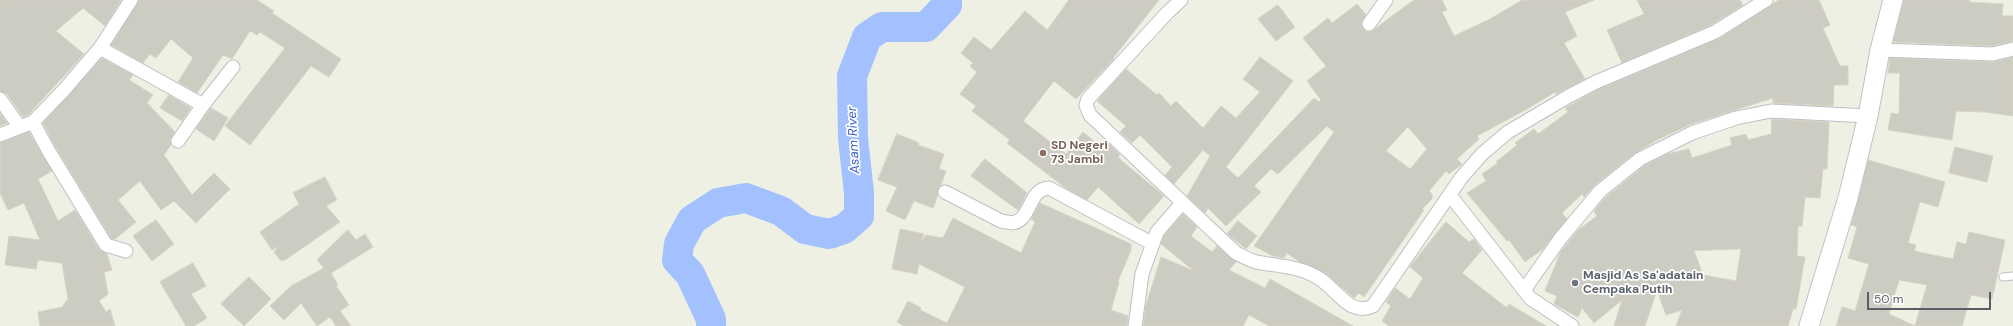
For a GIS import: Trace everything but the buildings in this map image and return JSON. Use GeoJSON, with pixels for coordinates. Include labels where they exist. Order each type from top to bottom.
{"type":"FeatureCollection","features":[{"type":"Feature","properties":{"kind":"street"},"geometry":{"type":"LineString","coordinates":[[0,135],[19,126],[33,122],[63,91],[100,48],[130,0]]}},
{"type":"Feature","properties":{"kind":"street"},"geometry":{"type":"LineString","coordinates":[[1181,0],[1167,13],[1093,93],[1086,105],[1090,114],[1118,139],[1182,203],[1236,253],[1254,262],[1295,267],[1320,279],[1350,305],[1358,309],[1367,309],[1373,306],[1461,178],[1482,154],[1508,132],[1596,82],[1714,32],[1766,0]]}},
{"type":"Feature","properties":{"kind":"street"},"geometry":{"type":"LineString","coordinates":[[1369,24],[1386,0]]}},
{"type":"Feature","properties":{"kind":"street"},"geometry":{"type":"LineString","coordinates":[[1809,326],[1848,198],[1868,116],[1880,50],[1893,0]]}},
{"type":"Feature","properties":{"kind":"street"},"geometry":{"type":"LineString","coordinates":[[100,48],[203,105]]}},
{"type":"Feature","properties":{"kind":"street"},"geometry":{"type":"LineString","coordinates":[[1880,50],[1993,54],[2013,49]]}},
{"type":"Feature","properties":{"kind":"street"},"geometry":{"type":"LineString","coordinates":[[178,141],[203,105],[233,67]]}},
{"type":"Feature","properties":{"kind":"street"},"geometry":{"type":"LineString","coordinates":[[0,99],[19,126]]}},
{"type":"Feature","properties":{"kind":"street"},"geometry":{"type":"LineString","coordinates":[[1524,290],[1560,239],[1600,191],[1647,156],[1692,133],[1736,118],[1771,111],[1868,116]]}},
{"type":"Feature","properties":{"kind":"street"},"geometry":{"type":"LineString","coordinates":[[33,122],[48,150],[106,245],[126,251]]}},
{"type":"Feature","properties":{"kind":"street"},"geometry":{"type":"LineString","coordinates":[[945,192],[1001,221],[1013,223],[1024,216],[1036,193],[1050,188],[1153,244]]}},
{"type":"Feature","properties":{"kind":"street"},"geometry":{"type":"LineString","coordinates":[[1450,195],[1530,298],[1555,322],[1572,326]]}},
{"type":"Feature","properties":{"kind":"street"},"geometry":{"type":"LineString","coordinates":[[1135,326],[1142,274],[1157,232],[1182,203]]}},
{"type":"Feature","properties":{"kind":"lane"},"geometry":{"type":"LineString","coordinates":[[2002,277],[2013,276]]}},
{"type":"Feature","properties":{"kind":"waterway","name":"Asam River"},"geometry":{"type":"LineString","coordinates":[[711,326],[711,319],[690,274],[677,260],[679,244],[692,220],[718,203],[746,198],[781,211],[805,229],[829,234],[844,229],[859,216],[859,193],[853,138],[852,76],[867,37],[882,27],[926,27],[947,5],[947,0]]}},
{"type":"Feature","properties":{"kind":"place","name":"SD Negeri 73 Jambi"},"geometry":{"type":"Point","coordinates":[1043,153]}},
{"type":"Feature","properties":{"kind":"place","name":"Masjid As Sa'adatain Cempaka Putih"},"geometry":{"type":"Point","coordinates":[1575,283]}}]}
